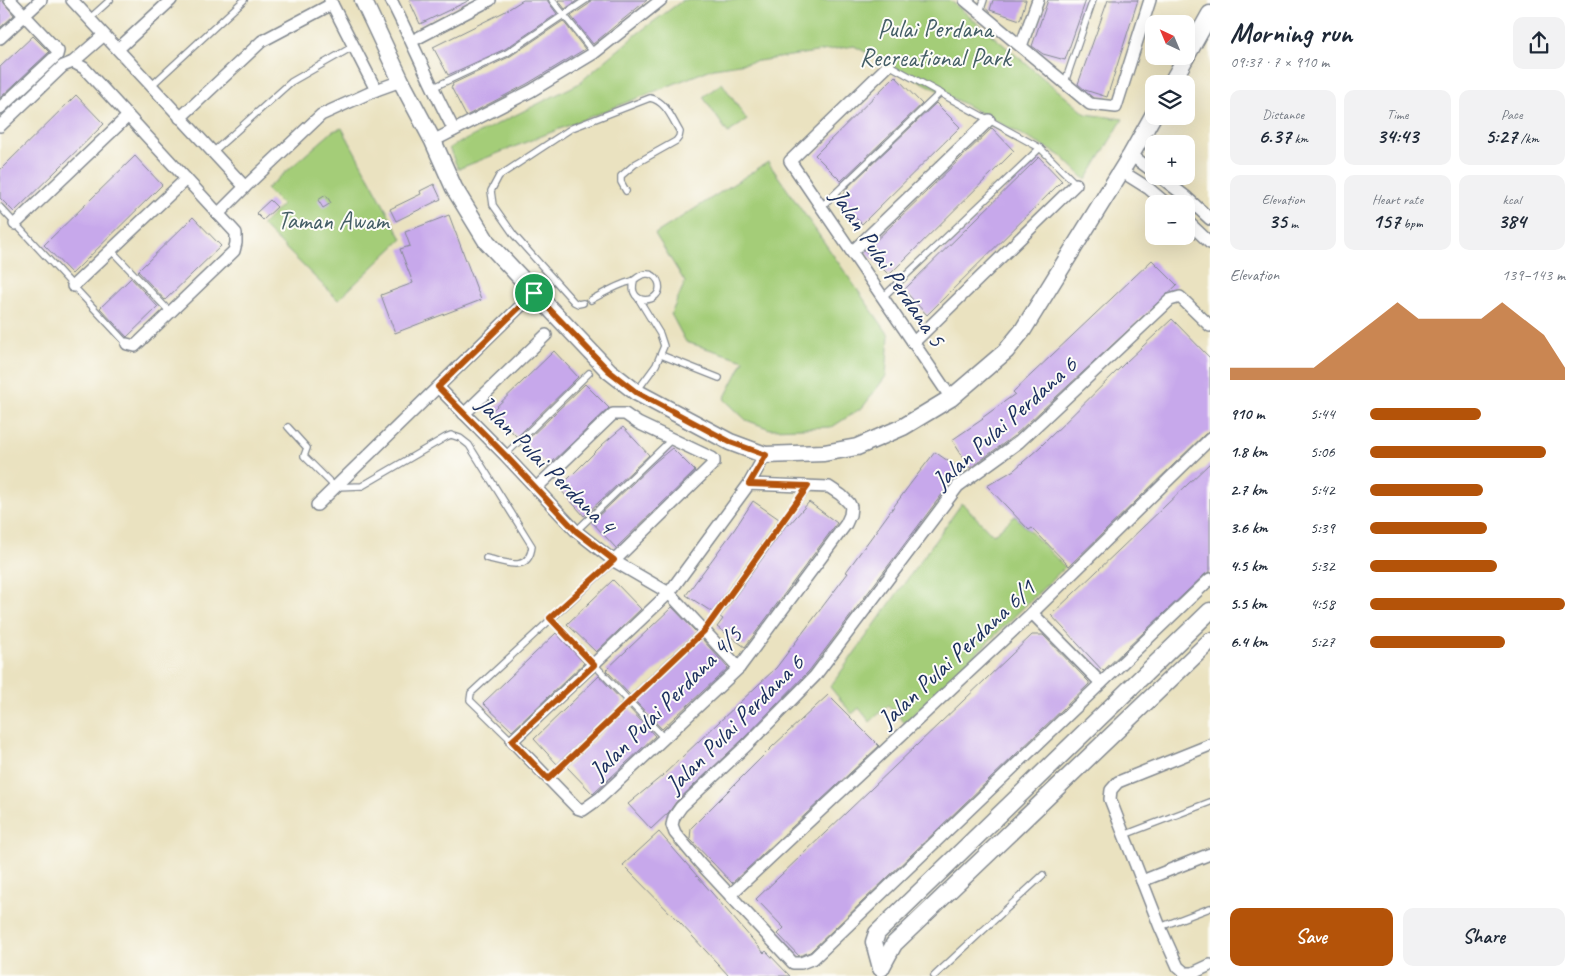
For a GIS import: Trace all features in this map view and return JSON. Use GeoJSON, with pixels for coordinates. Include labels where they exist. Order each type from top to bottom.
{"type":"FeatureCollection","features":[{"type":"Feature","properties":{"kind":"street"},"geometry":{"type":"LineString","coordinates":[[0,108],[57,55],[58,51],[10,0]]}},
{"type":"Feature","properties":{"kind":"street"},"geometry":{"type":"LineString","coordinates":[[0,38],[41,0]]}},
{"type":"Feature","properties":{"kind":"street"},"geometry":{"type":"LineString","coordinates":[[72,0],[244,187]]}},
{"type":"Feature","properties":{"kind":"street"},"geometry":{"type":"LineString","coordinates":[[118,49],[171,0]]}},
{"type":"Feature","properties":{"kind":"street"},"geometry":{"type":"LineString","coordinates":[[362,0],[401,81],[433,141],[454,188],[487,242],[609,371],[636,392],[730,442],[766,455],[824,453],[856,447],[903,427],[951,398],[1006,351],[1023,330],[1148,125]]}},
{"type":"Feature","properties":{"kind":"street"},"geometry":{"type":"LineString","coordinates":[[391,0],[454,130]]}},
{"type":"Feature","properties":{"kind":"street"},"geometry":{"type":"LineString","coordinates":[[412,41],[490,0]]}},
{"type":"Feature","properties":{"kind":"street"},"geometry":{"type":"LineString","coordinates":[[433,141],[531,91],[594,53],[662,0]]}},
{"type":"Feature","properties":{"kind":"street"},"geometry":{"type":"LineString","coordinates":[[965,0],[1090,104],[1116,107],[1150,0]]}},
{"type":"Feature","properties":{"kind":"street"},"geometry":{"type":"LineString","coordinates":[[1020,46],[1038,0]]}},
{"type":"Feature","properties":{"kind":"street"},"geometry":{"type":"LineString","coordinates":[[180,118],[262,41],[331,2],[376,90]]}},
{"type":"Feature","properties":{"kind":"street"},"geometry":{"type":"LineString","coordinates":[[1176,75],[1210,14]]}},
{"type":"Feature","properties":{"kind":"street"},"geometry":{"type":"LineString","coordinates":[[0,126],[63,66],[73,62],[104,34]]}},
{"type":"Feature","properties":{"kind":"street"},"geometry":{"type":"LineString","coordinates":[[73,62],[84,68],[236,233],[234,251],[135,346],[127,344]]}},
{"type":"Feature","properties":{"kind":"street","name":"Jalan Pulai Perdana 5"},"geometry":{"type":"LineString","coordinates":[[889,65],[790,161],[951,398]]}},
{"type":"Feature","properties":{"kind":"street"},"geometry":{"type":"LineString","coordinates":[[218,214],[321,115],[401,81]]}},
{"type":"Feature","properties":{"kind":"street"},"geometry":{"type":"LineString","coordinates":[[15,224],[128,116]]}},
{"type":"Feature","properties":{"kind":"street"},"geometry":{"type":"LineString","coordinates":[[852,252],[989,120]]}},
{"type":"Feature","properties":{"kind":"street"},"geometry":{"type":"LineString","coordinates":[[1131,155],[1145,165]]}},
{"type":"Feature","properties":{"kind":"street"},"geometry":{"type":"LineString","coordinates":[[1121,171],[1156,195]]}},
{"type":"Feature","properties":{"kind":"street"},"geometry":{"type":"LineString","coordinates":[[73,286],[186,179]]}},
{"type":"Feature","properties":{"kind":"street"},"geometry":{"type":"LineString","coordinates":[[914,342],[1076,184]]}},
{"type":"Feature","properties":{"kind":"street"},"geometry":{"type":"LineString","coordinates":[[1171,185],[1210,219]]}},
{"type":"Feature","properties":{"kind":"street"},"geometry":{"type":"LineString","coordinates":[[1195,229],[1210,243]]}},
{"type":"Feature","properties":{"kind":"street"},"geometry":{"type":"LineString","coordinates":[[317,505],[534,293]]}},
{"type":"Feature","properties":{"kind":"street","name":"Jalan Pulai Perdana 6"},"geometry":{"type":"LineString","coordinates":[[1210,326],[1180,297],[1170,300],[1019,442],[961,482],[815,676],[747,745],[681,807],[674,817],[672,825],[674,833],[793,963],[801,963],[814,958],[1210,579]]}},
{"type":"Feature","properties":{"kind":"street"},"geometry":{"type":"LineString","coordinates":[[464,414],[546,335]]}},
{"type":"Feature","properties":{"kind":"street","name":"Jalan Pulai Perdana 4"},"geometry":{"type":"LineString","coordinates":[[438,387],[576,531],[614,560],[669,593],[739,668]]}},
{"type":"Feature","properties":{"kind":"street"},"geometry":{"type":"LineString","coordinates":[[536,488],[614,414],[625,414],[638,423],[714,460],[714,463],[614,560]]}},
{"type":"Feature","properties":{"kind":"street","name":"Jalan Pulai Perdana 6/1"},"geometry":{"type":"LineString","coordinates":[[730,895],[1032,613],[1210,439]]}},
{"type":"Feature","properties":{"kind":"street"},"geometry":{"type":"LineString","coordinates":[[512,741],[669,593],[749,484],[766,455]]}},
{"type":"Feature","properties":{"kind":"street","name":"Jalan Pulai Perdana 4/5"},"geometry":{"type":"LineString","coordinates":[[512,741],[577,808],[583,810],[600,798],[739,668],[846,524],[851,507],[841,495],[829,487],[749,484]]}},
{"type":"Feature","properties":{"kind":"street"},"geometry":{"type":"LineString","coordinates":[[885,972],[874,942],[877,932],[1210,611]]}},
{"type":"Feature","properties":{"kind":"street"},"geometry":{"type":"LineString","coordinates":[[1032,613],[1101,683]]}},
{"type":"Feature","properties":{"kind":"street"},"geometry":{"type":"LineString","coordinates":[[885,972],[894,944],[1210,641]]}},
{"type":"Feature","properties":{"kind":"street"},"geometry":{"type":"LineString","coordinates":[[1210,745],[1118,782],[1111,790],[1110,799],[1160,927],[1178,967],[1185,973],[1210,966]]}},
{"type":"Feature","properties":{"kind":"street"},"geometry":{"type":"LineString","coordinates":[[1142,881],[1210,854]]}},
{"type":"Feature","properties":{"kind":"lane"},"geometry":{"type":"LineString","coordinates":[[89,19],[110,0]]}},
{"type":"Feature","properties":{"kind":"lane"},"geometry":{"type":"LineString","coordinates":[[152,86],[244,0]]}},
{"type":"Feature","properties":{"kind":"lane"},"geometry":{"type":"LineString","coordinates":[[552,0],[594,53]]}},
{"type":"Feature","properties":{"kind":"lane"},"geometry":{"type":"LineString","coordinates":[[432,88],[506,53],[586,0]]}},
{"type":"Feature","properties":{"kind":"lane"},"geometry":{"type":"LineString","coordinates":[[980,12],[984,0]]}},
{"type":"Feature","properties":{"kind":"lane"},"geometry":{"type":"LineString","coordinates":[[1064,82],[1093,0]]}},
{"type":"Feature","properties":{"kind":"lane"},"geometry":{"type":"LineString","coordinates":[[213,152],[291,82],[354,46]]}},
{"type":"Feature","properties":{"kind":"lane"},"geometry":{"type":"LineString","coordinates":[[889,65],[1040,148],[1076,184]]}},
{"type":"Feature","properties":{"kind":"lane"},"geometry":{"type":"LineString","coordinates":[[821,207],[940,93]]}},
{"type":"Feature","properties":{"kind":"lane"},"geometry":{"type":"LineString","coordinates":[[583,303],[578,304],[574,302],[514,235],[493,205],[491,191],[499,176],[572,128],[650,98],[657,99],[662,103],[680,132],[679,138],[627,170],[622,176],[621,182],[626,191]]}},
{"type":"Feature","properties":{"kind":"lane"},"geometry":{"type":"LineString","coordinates":[[883,297],[1040,148]]}},
{"type":"Feature","properties":{"kind":"lane"},"geometry":{"type":"LineString","coordinates":[[0,207],[127,344]]}},
{"type":"Feature","properties":{"kind":"lane"},"geometry":{"type":"LineString","coordinates":[[112,250],[170,312]]}},
{"type":"Feature","properties":{"kind":"lane"},"geometry":{"type":"LineString","coordinates":[[636,392],[661,355],[664,346],[660,334],[634,293],[632,287],[634,281],[640,275],[647,273],[655,277],[659,283],[658,291],[654,298],[646,300],[638,298]]}},
{"type":"Feature","properties":{"kind":"lane"},"geometry":{"type":"LineString","coordinates":[[591,300],[624,283],[634,281]]}},
{"type":"Feature","properties":{"kind":"lane"},"geometry":{"type":"LineString","coordinates":[[661,355],[719,378]]}},
{"type":"Feature","properties":{"kind":"lane"},"geometry":{"type":"LineString","coordinates":[[505,455],[589,373]]}},
{"type":"Feature","properties":{"kind":"lane"},"geometry":{"type":"LineString","coordinates":[[288,427],[307,448],[304,456],[335,488],[362,486],[446,437],[452,435],[460,438],[469,444],[532,546],[531,555],[519,565],[486,558]]}},
{"type":"Feature","properties":{"kind":"lane"},"geometry":{"type":"LineString","coordinates":[[576,531],[672,439]]}},
{"type":"Feature","properties":{"kind":"lane"},"geometry":{"type":"LineString","coordinates":[[548,779],[704,631],[808,486]]}},
{"type":"Feature","properties":{"kind":"lane"},"geometry":{"type":"LineString","coordinates":[[512,741],[470,700],[470,693],[614,560]]}},
{"type":"Feature","properties":{"kind":"lane"},"geometry":{"type":"LineString","coordinates":[[550,618],[664,739]]}},
{"type":"Feature","properties":{"kind":"lane"},"geometry":{"type":"LineString","coordinates":[[1124,835],[1210,802]]}},
{"type":"Feature","properties":{"kind":"lane"},"geometry":{"type":"LineString","coordinates":[[934,976],[1043,875]]}},
{"type":"Feature","properties":{"kind":"lane"},"geometry":{"type":"LineString","coordinates":[[1160,927],[1210,908]]}},
{"type":"Feature","properties":{"kind":"green space","name":"Pulai Perdana Recreational Park"},"geometry":{"type":"Polygon","coordinates":[[[683,0],[950,0],[1086,114],[1123,119],[1086,180],[1060,155],[854,46],[714,68],[458,169],[449,148],[578,84],[638,33],[683,0]]]}},
{"type":"Feature","properties":{"kind":"green space"},"geometry":{"type":"Polygon","coordinates":[[[722,83],[747,120],[728,133],[703,97],[722,83]]]}},
{"type":"Feature","properties":{"kind":"green space","name":"Taman Awam"},"geometry":{"type":"Polygon","coordinates":[[[342,128],[402,239],[338,300],[262,225],[282,205],[266,189],[333,131],[342,128]]]}},
{"type":"Feature","properties":{"kind":"green space"},"geometry":{"type":"Polygon","coordinates":[[[768,162],[889,335],[886,376],[863,407],[832,427],[770,429],[746,420],[724,399],[744,360],[686,342],[671,314],[685,282],[655,234],[768,162]]]}},
{"type":"Feature","properties":{"kind":"green space"},"geometry":{"type":"Polygon","coordinates":[[[962,503],[993,535],[1015,516],[1065,567],[905,723],[888,705],[870,722],[859,708],[852,714],[830,687],[962,503]]]}},
{"type":"Feature","properties":{"kind":"building"},"geometry":{"type":"Polygon","coordinates":[[[0,0],[14,15],[0,28],[0,0]]]}},
{"type":"Feature","properties":{"kind":"building"},"geometry":{"type":"Polygon","coordinates":[[[409,0],[470,0],[420,24],[409,0]]]}},
{"type":"Feature","properties":{"kind":"building"},"geometry":{"type":"Polygon","coordinates":[[[523,0],[547,0],[557,14],[505,49],[448,75],[433,47],[504,12],[523,0]]]}},
{"type":"Feature","properties":{"kind":"building"},"geometry":{"type":"Polygon","coordinates":[[[558,0],[578,0],[565,9],[558,0]]]}},
{"type":"Feature","properties":{"kind":"building"},"geometry":{"type":"Polygon","coordinates":[[[591,0],[647,0],[593,44],[571,16],[589,4],[591,0]]]}},
{"type":"Feature","properties":{"kind":"building"},"geometry":{"type":"Polygon","coordinates":[[[993,0],[1026,0],[1020,20],[990,10],[993,0]]]}},
{"type":"Feature","properties":{"kind":"building"},"geometry":{"type":"Polygon","coordinates":[[[1048,0],[1086,0],[1065,60],[1043,54],[1032,46],[1048,0]]]}},
{"type":"Feature","properties":{"kind":"building"},"geometry":{"type":"Polygon","coordinates":[[[1108,0],[1138,0],[1107,97],[1085,90],[1078,84],[1108,0]]]}},
{"type":"Feature","properties":{"kind":"building"},"geometry":{"type":"Polygon","coordinates":[[[563,21],[585,49],[527,84],[466,116],[451,87],[453,86],[452,84],[509,57],[563,21]]]}},
{"type":"Feature","properties":{"kind":"building"},"geometry":{"type":"Polygon","coordinates":[[[33,36],[49,52],[0,98],[0,67],[33,36]]]}},
{"type":"Feature","properties":{"kind":"building"},"geometry":{"type":"Polygon","coordinates":[[[895,76],[922,104],[841,181],[815,155],[895,76]]]}},
{"type":"Feature","properties":{"kind":"building"},"geometry":{"type":"Polygon","coordinates":[[[76,95],[104,124],[14,212],[0,198],[0,170],[76,95]]]}},
{"type":"Feature","properties":{"kind":"building"},"geometry":{"type":"Polygon","coordinates":[[[936,103],[960,127],[862,224],[838,200],[847,188],[936,103]]]}},
{"type":"Feature","properties":{"kind":"building"},"geometry":{"type":"Polygon","coordinates":[[[992,128],[1014,151],[889,275],[865,251],[992,128]]]}},
{"type":"Feature","properties":{"kind":"building"},"geometry":{"type":"Polygon","coordinates":[[[135,156],[162,185],[72,274],[44,245],[135,156]]]}},
{"type":"Feature","properties":{"kind":"building"},"geometry":{"type":"Polygon","coordinates":[[[1039,157],[1062,181],[927,315],[904,290],[1039,157]]]}},
{"type":"Feature","properties":{"kind":"building"},"geometry":{"type":"Polygon","coordinates":[[[434,184],[441,199],[396,221],[390,209],[421,194],[420,191],[434,184]]]}},
{"type":"Feature","properties":{"kind":"building"},"geometry":{"type":"Polygon","coordinates":[[[326,195],[331,203],[323,208],[318,200],[326,195]]]}},
{"type":"Feature","properties":{"kind":"building"},"geometry":{"type":"Polygon","coordinates":[[[270,200],[277,207],[263,220],[256,213],[270,200]]]}},
{"type":"Feature","properties":{"kind":"building"},"geometry":{"type":"Polygon","coordinates":[[[449,215],[481,300],[395,333],[381,295],[413,283],[400,249],[410,246],[405,232],[449,215]]]}},
{"type":"Feature","properties":{"kind":"building"},"geometry":{"type":"Polygon","coordinates":[[[193,217],[221,246],[165,300],[138,271],[193,217]]]}},
{"type":"Feature","properties":{"kind":"building"},"geometry":{"type":"Polygon","coordinates":[[[1152,260],[1177,285],[1014,436],[970,468],[952,440],[1015,394],[1013,392],[1152,260]]]}},
{"type":"Feature","properties":{"kind":"building"},"geometry":{"type":"Polygon","coordinates":[[[131,278],[158,307],[127,337],[100,308],[131,278]]]}},
{"type":"Feature","properties":{"kind":"building"},"geometry":{"type":"Polygon","coordinates":[[[1172,319],[1210,358],[1210,432],[1205,434],[1069,566],[1032,528],[1029,530],[987,486],[1014,470],[1040,447],[1172,319]]]}},
{"type":"Feature","properties":{"kind":"building"},"geometry":{"type":"Polygon","coordinates":[[[554,351],[578,377],[517,437],[492,411],[554,351]]]}},
{"type":"Feature","properties":{"kind":"building"},"geometry":{"type":"Polygon","coordinates":[[[585,384],[609,408],[548,466],[524,443],[585,384]]]}},
{"type":"Feature","properties":{"kind":"building"},"geometry":{"type":"Polygon","coordinates":[[[623,427],[649,455],[584,516],[559,488],[623,427]]]}},
{"type":"Feature","properties":{"kind":"building"},"geometry":{"type":"Polygon","coordinates":[[[672,448],[695,471],[616,548],[592,522],[672,448]]]}},
{"type":"Feature","properties":{"kind":"building"},"geometry":{"type":"Polygon","coordinates":[[[935,452],[964,472],[952,481],[809,671],[651,829],[628,804],[662,776],[776,668],[848,573],[846,572],[935,452]]]}},
{"type":"Feature","properties":{"kind":"building"},"geometry":{"type":"Polygon","coordinates":[[[1210,463],[1210,572],[1205,574],[1103,671],[1051,615],[1210,463]]]}},
{"type":"Feature","properties":{"kind":"building"},"geometry":{"type":"Polygon","coordinates":[[[753,501],[779,519],[712,612],[686,595],[753,501]]]}},
{"type":"Feature","properties":{"kind":"building"},"geometry":{"type":"Polygon","coordinates":[[[809,502],[837,523],[745,647],[717,627],[723,619],[720,617],[787,524],[789,525],[809,502]]]}},
{"type":"Feature","properties":{"kind":"building"},"geometry":{"type":"Polygon","coordinates":[[[613,580],[641,609],[596,652],[567,624],[613,580]]]}},
{"type":"Feature","properties":{"kind":"building"},"geometry":{"type":"Polygon","coordinates":[[[672,607],[696,632],[630,695],[606,670],[672,607]]]}},
{"type":"Feature","properties":{"kind":"building"},"geometry":{"type":"Polygon","coordinates":[[[556,633],[584,663],[512,731],[483,703],[556,633]]]}},
{"type":"Feature","properties":{"kind":"building"},"geometry":{"type":"Polygon","coordinates":[[[1032,635],[1043,635],[1089,684],[810,952],[799,956],[778,934],[784,928],[756,899],[1032,635]]]}},
{"type":"Feature","properties":{"kind":"building"},"geometry":{"type":"Polygon","coordinates":[[[702,639],[728,668],[662,729],[636,702],[702,639]]]}},
{"type":"Feature","properties":{"kind":"building"},"geometry":{"type":"Polygon","coordinates":[[[599,676],[623,702],[557,764],[534,739],[599,676]]]}},
{"type":"Feature","properties":{"kind":"building"},"geometry":{"type":"Polygon","coordinates":[[[828,695],[879,746],[732,883],[690,839],[691,828],[773,746],[828,695]]]}},
{"type":"Feature","properties":{"kind":"building"},"geometry":{"type":"Polygon","coordinates":[[[629,708],[655,736],[593,794],[567,767],[629,708]]]}},
{"type":"Feature","properties":{"kind":"building"},"geometry":{"type":"Polygon","coordinates":[[[659,832],[764,953],[766,951],[790,976],[729,976],[623,865],[659,832]]]}},
{"type":"Feature","properties":{"kind":"route"},"geometry":{"type":"LineString","coordinates":[[534,293],[609,371],[636,392],[730,442],[766,455],[749,484],[808,486],[704,631],[548,779],[512,741],[594,665],[550,618],[614,560],[576,531],[438,387],[534,293]]}}]}
